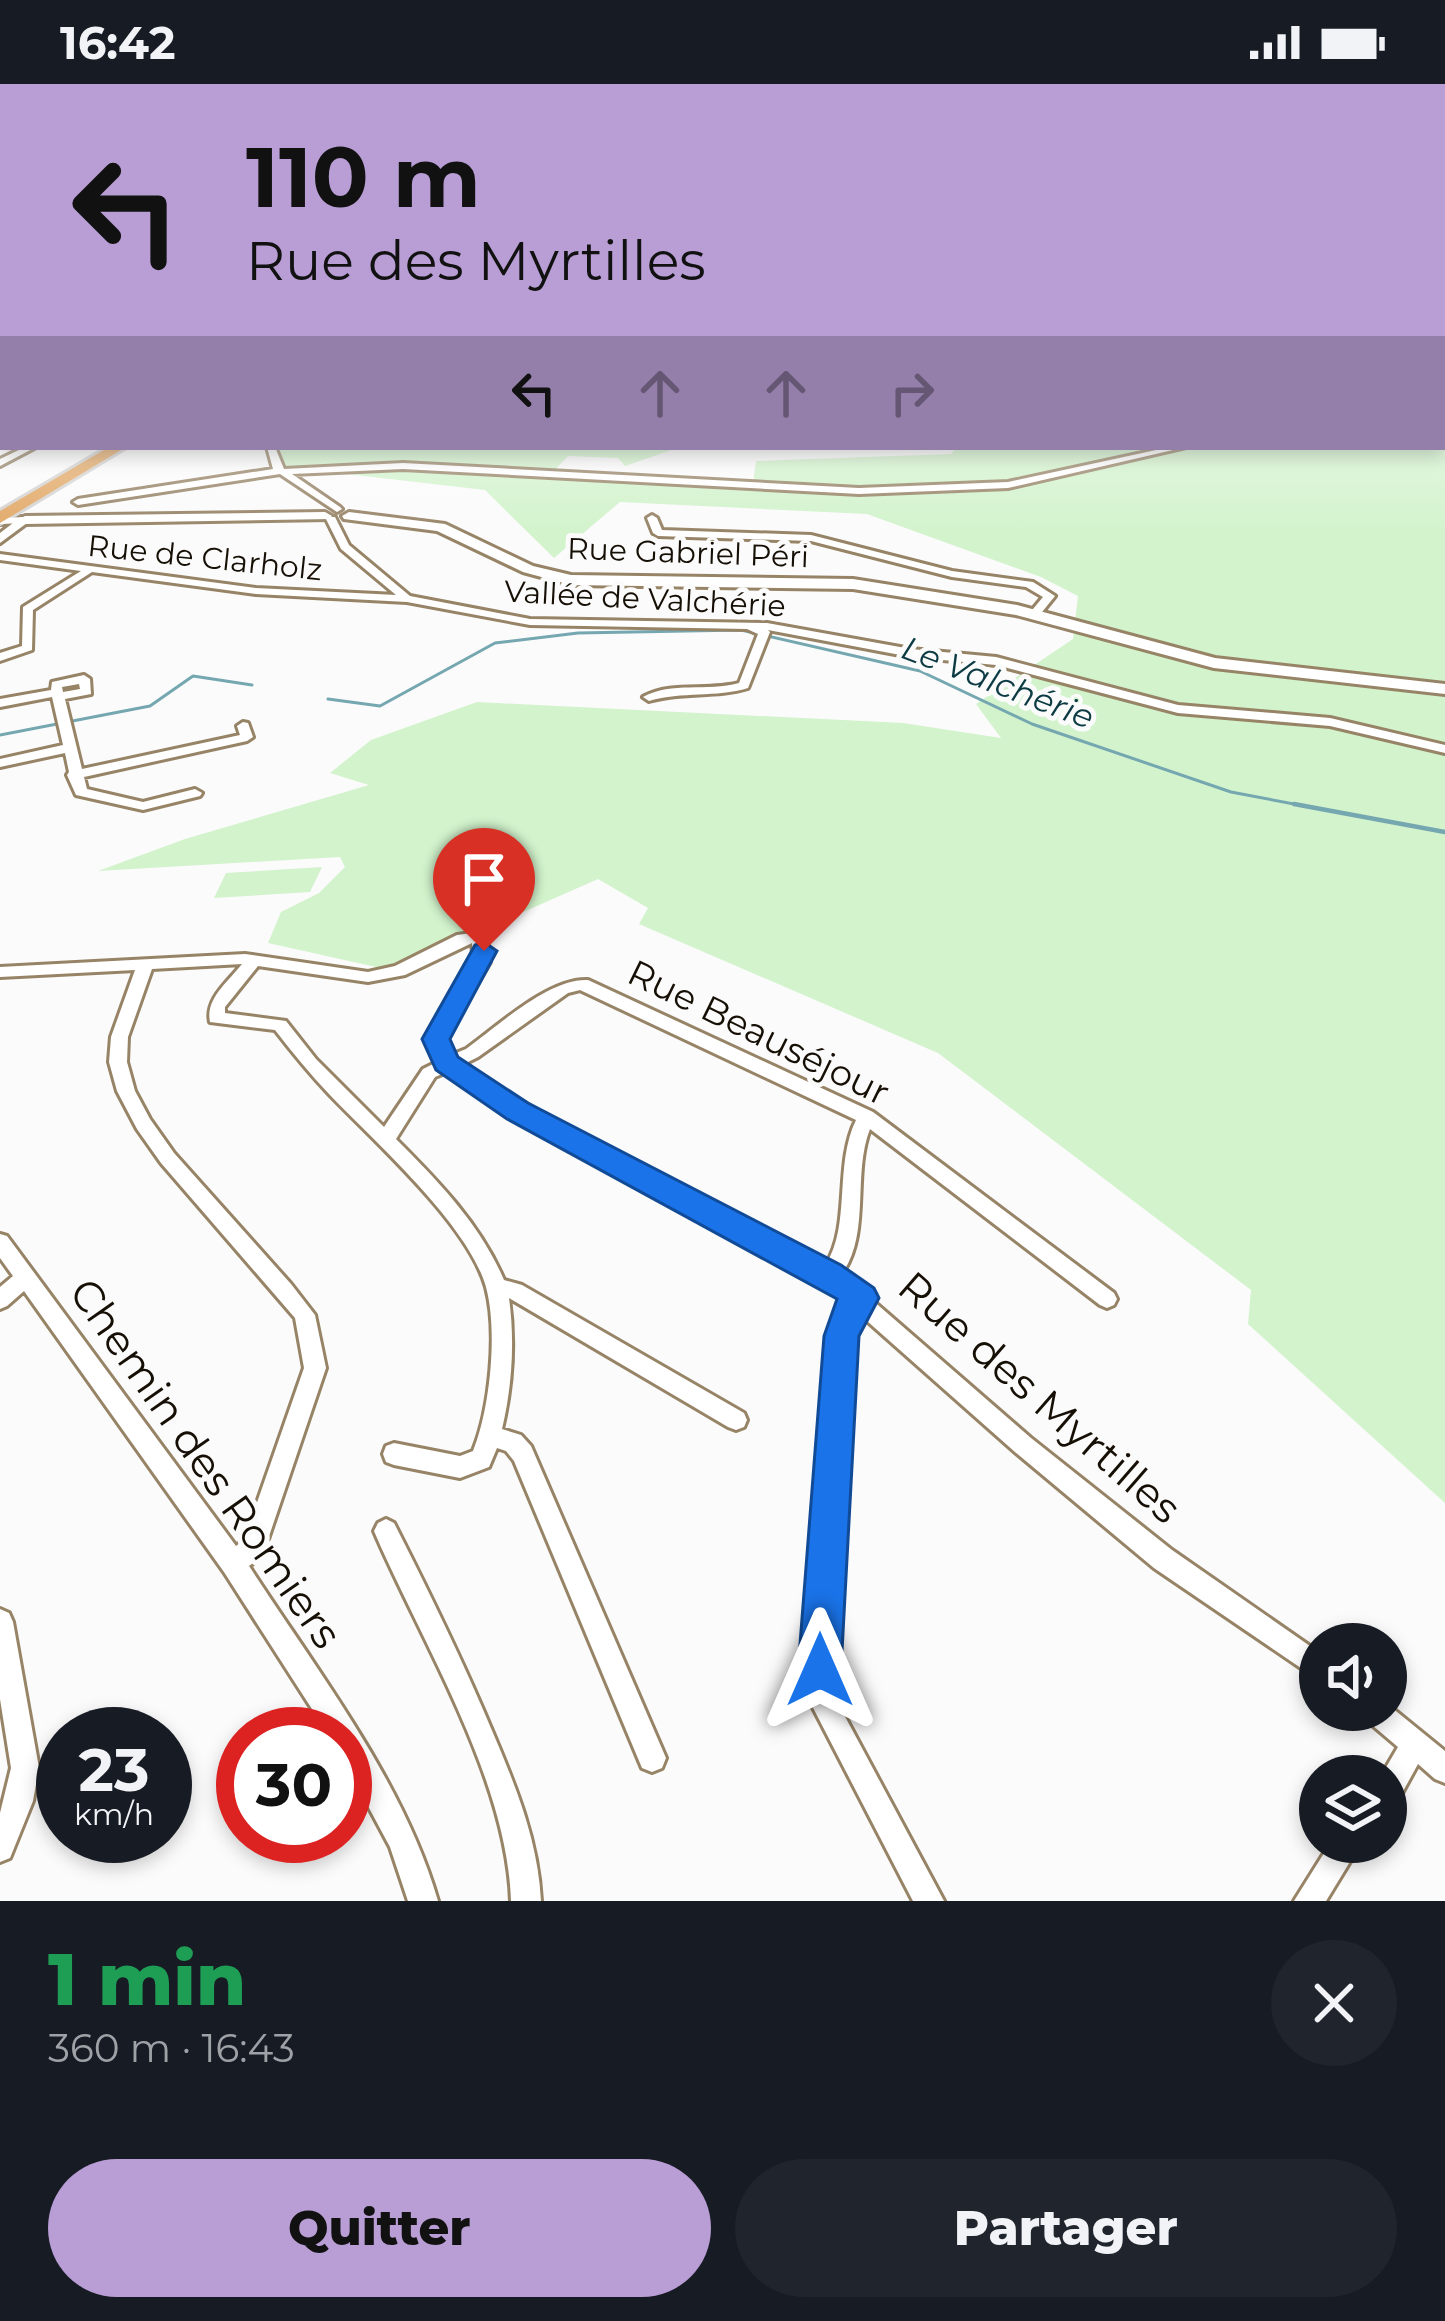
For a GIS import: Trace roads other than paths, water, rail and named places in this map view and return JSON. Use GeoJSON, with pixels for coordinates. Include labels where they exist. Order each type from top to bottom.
{"type":"FeatureCollection","features":[{"type":"Feature","properties":{"kind":"highway"},"geometry":{"type":"LineString","coordinates":[[7,518],[103,450]]}},
{"type":"Feature","properties":{"kind":"highway"},"geometry":{"type":"LineString","coordinates":[[7,518],[113,450]]}},
{"type":"Feature","properties":{"kind":"highway"},"geometry":{"type":"LineString","coordinates":[[7,518],[134,450]]}},
{"type":"Feature","properties":{"kind":"main road","name":"Rue Gabriel Péri"},"geometry":{"type":"LineString","coordinates":[[7,518],[335,515],[440,527],[528,569],[571,580],[853,584],[1034,615],[1182,658],[1445,689]]}},
{"type":"Feature","properties":{"kind":"street"},"geometry":{"type":"LineString","coordinates":[[272,450],[282,472],[335,515],[345,547],[407,599]]}},
{"type":"Feature","properties":{"kind":"street"},"geometry":{"type":"LineString","coordinates":[[78,502],[282,472],[403,466],[859,491],[1008,485],[1168,450]]}},
{"type":"Feature","properties":{"kind":"street"},"geometry":{"type":"LineString","coordinates":[[0,539],[7,518]]}},
{"type":"Feature","properties":{"kind":"street"},"geometry":{"type":"LineString","coordinates":[[652,518],[658,532],[812,538],[952,574],[1029,584],[1050,596],[1034,615]]}},
{"type":"Feature","properties":{"kind":"street","name":"Rue de Clarholz"},"geometry":{"type":"LineString","coordinates":[[0,557],[256,591],[407,599]]}},
{"type":"Feature","properties":{"kind":"street"},"geometry":{"type":"LineString","coordinates":[[0,657],[28,648],[27,609],[87,572]]}},
{"type":"Feature","properties":{"kind":"street","name":"Vallée de Valchérie"},"geometry":{"type":"LineString","coordinates":[[407,599],[530,622],[767,626],[911,653],[996,661],[1178,709],[1330,722],[1445,748]]}},
{"type":"Feature","properties":{"kind":"street"},"geometry":{"type":"LineString","coordinates":[[649,697],[687,688],[732,690],[744,685],[763,635],[689,623]]}},
{"type":"Feature","properties":{"kind":"street"},"geometry":{"type":"LineString","coordinates":[[0,703],[58,694],[81,792],[124,805],[196,793]]}},
{"type":"Feature","properties":{"kind":"street"},"geometry":{"type":"LineString","coordinates":[[74,775],[248,737],[243,726]]}},
{"type":"Feature","properties":{"kind":"street"},"geometry":{"type":"LineString","coordinates":[[0,763],[68,748]]}},
{"type":"Feature","properties":{"kind":"street"},"geometry":{"type":"LineString","coordinates":[[0,972],[254,960],[368,977],[399,971],[463,939],[479,938],[482,962],[436,1039],[446,1063]]}},
{"type":"Feature","properties":{"kind":"street"},"geometry":{"type":"LineString","coordinates":[[254,960],[218,1006],[216,1018],[280,1025],[314,1067],[388,1136],[460,1228],[496,1287],[499,1378],[481,1459],[467,1466],[394,1454]]}},
{"type":"Feature","properties":{"kind":"street"},"geometry":{"type":"LineString","coordinates":[[146,964],[118,1048],[130,1099],[181,1174],[305,1315],[312,1339],[315,1368],[291,1448],[253,1548],[233,1563]]}},
{"type":"Feature","properties":{"kind":"street","name":"Rue Beauséjour"},"geometry":{"type":"LineString","coordinates":[[388,1136],[429,1073],[472,1053],[562,989],[582,983],[867,1117],[1107,1299]]}},
{"type":"Feature","properties":{"kind":"street","name":"Rue des Myrtilles"},"geometry":{"type":"LineString","coordinates":[[446,1063],[536,1122],[829,1275],[862,1298],[1023,1445],[1163,1559],[1299,1653]]}},
{"type":"Feature","properties":{"kind":"street"},"geometry":{"type":"LineString","coordinates":[[829,1275],[844,1242],[853,1137],[867,1117]]}},
{"type":"Feature","properties":{"kind":"street","name":"Chemin des Romiers"},"geometry":{"type":"LineString","coordinates":[[0,1242],[233,1563],[325,1707]]}},
{"type":"Feature","properties":{"kind":"street"},"geometry":{"type":"LineString","coordinates":[[0,1300],[23,1279]]}},
{"type":"Feature","properties":{"kind":"street"},"geometry":{"type":"LineString","coordinates":[[496,1287],[515,1291],[736,1420]]}},
{"type":"Feature","properties":{"kind":"street"},"geometry":{"type":"LineString","coordinates":[[862,1298],[850,1308],[841,1336],[818,1643],[821,1698],[929,1901]]}},
{"type":"Feature","properties":{"kind":"street"},"geometry":{"type":"LineString","coordinates":[[489,1436],[514,1442],[523,1454],[652,1758]]}},
{"type":"Feature","properties":{"kind":"street"},"geometry":{"type":"LineString","coordinates":[[386,1531],[470,1708],[520,1851],[526,1901]]}},
{"type":"Feature","properties":{"kind":"street"},"geometry":{"type":"LineString","coordinates":[[0,1622],[25,1768],[20,1802],[0,1848]]}},
{"type":"Feature","properties":{"kind":"street"},"geometry":{"type":"LineString","coordinates":[[1399,1731],[1445,1769]]}},
{"type":"Feature","properties":{"kind":"street"},"geometry":{"type":"LineString","coordinates":[[1407,1758],[1415,1744]]}},
{"type":"Feature","properties":{"kind":"street","name":"Chemin des Romiers"},"geometry":{"type":"LineString","coordinates":[[372,1783],[416,1874],[423,1901]]}},
{"type":"Feature","properties":{"kind":"street"},"geometry":{"type":"LineString","coordinates":[[1310,1901],[1334,1863]]}},
{"type":"Feature","properties":{"kind":"waterway","name":"Le Valchérie"},"geometry":{"type":"LineString","coordinates":[[328,699],[380,706],[495,643],[578,633],[741,630],[920,671],[1032,724],[1231,792],[1303,806]]}},
{"type":"Feature","properties":{"kind":"waterway","name":"Le Valchérie"},"geometry":{"type":"LineString","coordinates":[[0,735],[150,706],[193,676],[252,685]]}},
{"type":"Feature","properties":{"kind":"waterway","name":"Le Valchérie"},"geometry":{"type":"LineString","coordinates":[[1294,804],[1303,806]]}},
{"type":"Feature","properties":{"kind":"waterway","name":"Le Valchérie"},"geometry":{"type":"LineString","coordinates":[[1303,806],[1445,832]]}},
{"type":"Feature","properties":{"kind":"waterway","name":"Le Valchérie"},"geometry":{"type":"LineString","coordinates":[[1303,806],[1310,807]]}}]}
